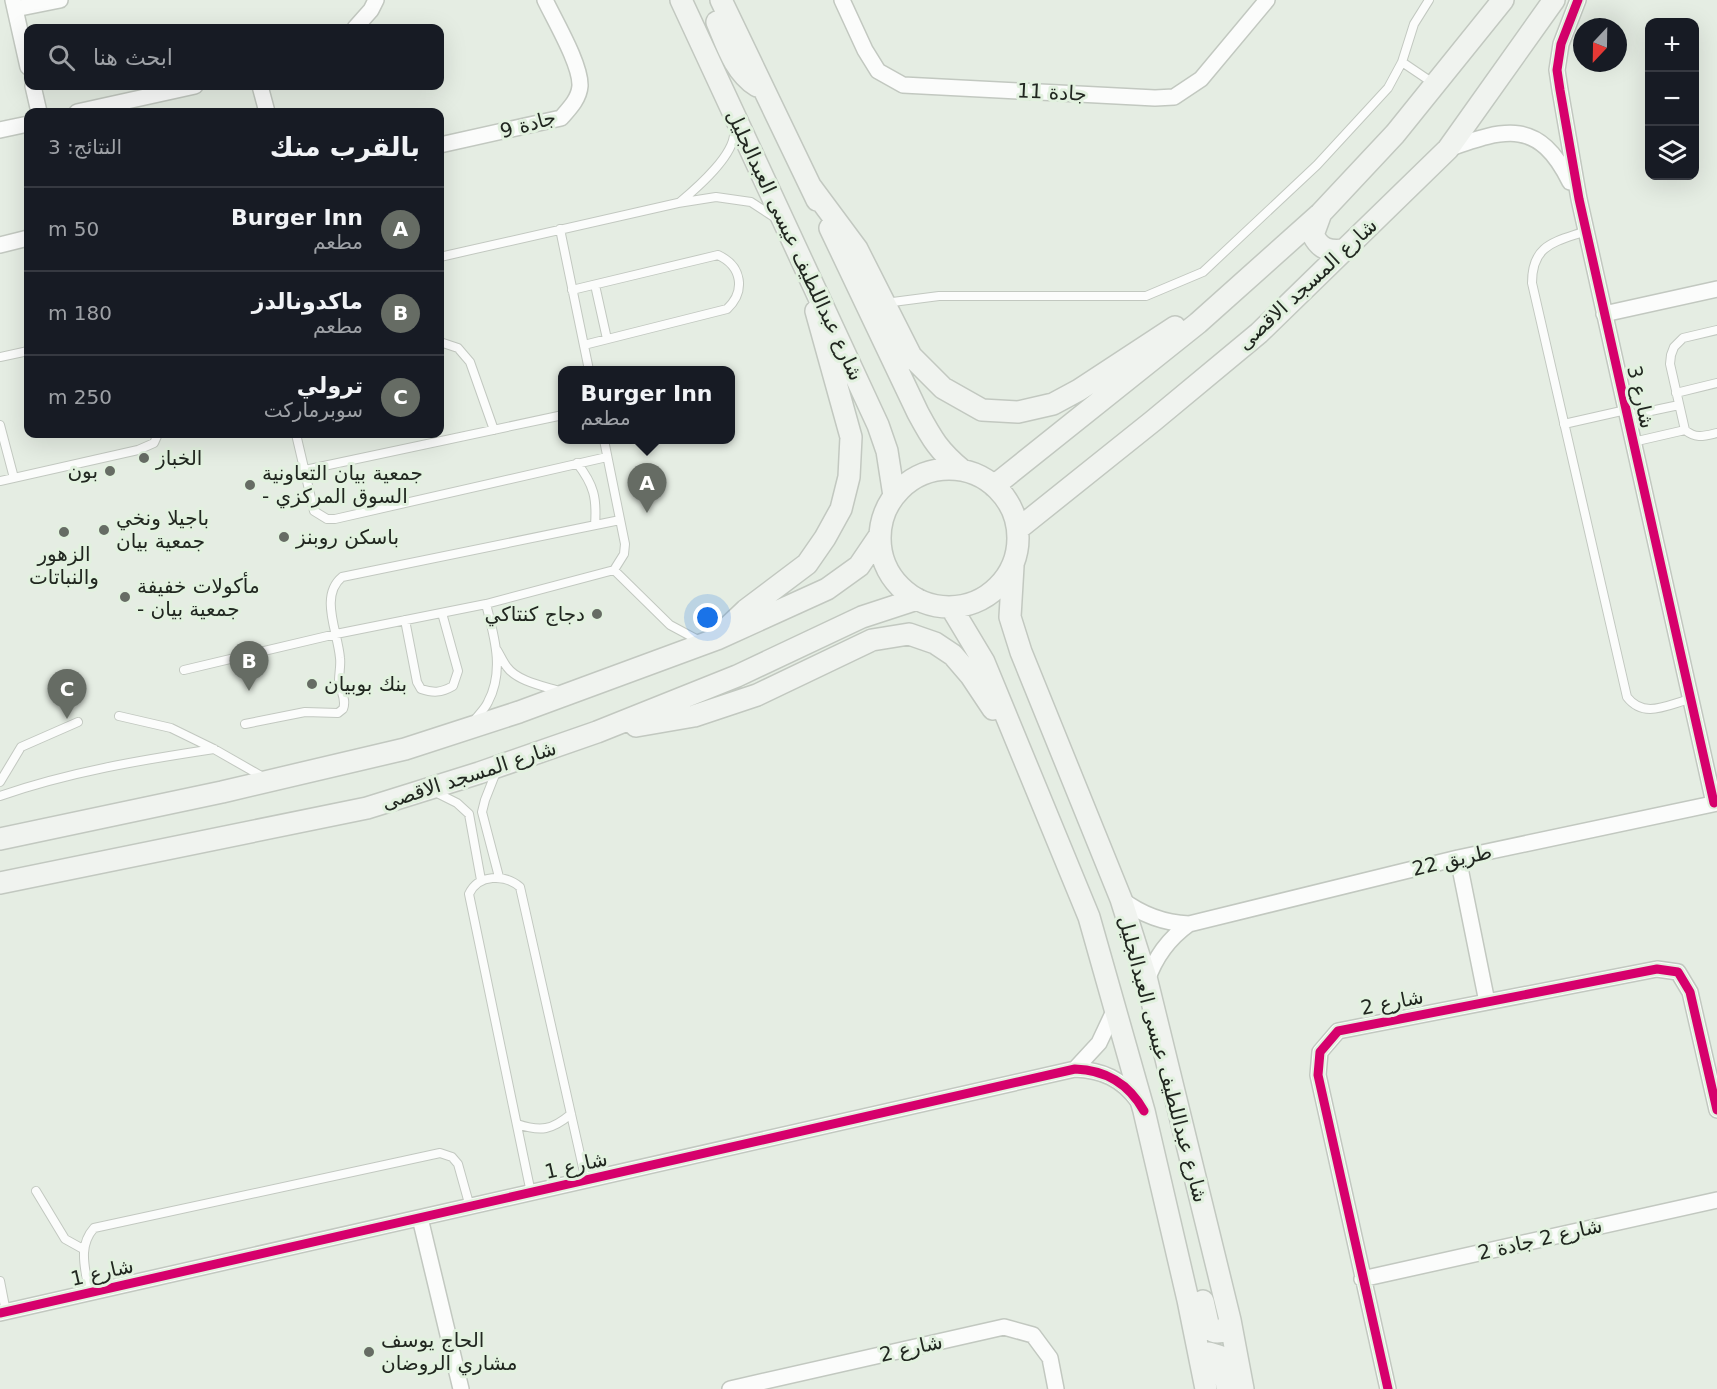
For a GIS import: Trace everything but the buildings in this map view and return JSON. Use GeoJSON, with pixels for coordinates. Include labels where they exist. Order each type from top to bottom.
{"type":"FeatureCollection","features":[{"type":"Feature","properties":{"kind":"main road","name":"شارع عبداللطيف عيسى العبدالجليل"},"geometry":{"type":"LineString","coordinates":[[681,0],[878,425],[887,451],[894,496]]}},
{"type":"Feature","properties":{"kind":"main road"},"geometry":{"type":"LineString","coordinates":[[707,0],[738,69],[754,85],[765,91]]}},
{"type":"Feature","properties":{"kind":"main road","name":"شارع عبداللطيف عيسى العبدالجليل"},"geometry":{"type":"LineString","coordinates":[[721,0],[921,419],[933,442],[962,470]]}},
{"type":"Feature","properties":{"kind":"main road"},"geometry":{"type":"LineString","coordinates":[[994,486],[1198,323],[1321,213],[1395,134],[1503,0]]}},
{"type":"Feature","properties":{"kind":"main road","name":"شارع المسجد الاقصى"},"geometry":{"type":"LineString","coordinates":[[1018,529],[1259,333],[1448,149],[1554,0]]}},
{"type":"Feature","properties":{"kind":"main road"},"geometry":{"type":"LineString","coordinates":[[811,187],[857,249],[911,356],[943,388],[982,410],[1018,412],[1053,404],[1079,390],[1250,277]]}},
{"type":"Feature","properties":{"kind":"main road"},"geometry":{"type":"LineString","coordinates":[[1321,213],[1313,235],[1317,244],[1333,251],[1344,250]]}},
{"type":"Feature","properties":{"kind":"main road"},"geometry":{"type":"LineString","coordinates":[[711,641],[746,610],[807,564],[842,509],[849,477],[851,437],[819,324],[810,275]]}},
{"type":"Feature","properties":{"kind":"main road"},"geometry":{"type":"LineString","coordinates":[[937,470],[962,470],[980,476],[994,486],[1006,498],[1014,513],[1018,529],[1018,548],[1012,566],[1002,583],[988,596],[970,604],[951,607],[934,605],[917,599],[901,588],[889,572],[882,555],[880,536],[884,515],[894,496],[913,479],[937,470]]}},
{"type":"Feature","properties":{"kind":"main road"},"geometry":{"type":"LineString","coordinates":[[0,839],[270,781],[405,749],[519,712],[711,641],[827,589],[860,566],[880,536]]}},
{"type":"Feature","properties":{"kind":"main road","name":"شارع عبداللطيف عيسى العبدالجليل"},"geometry":{"type":"LineString","coordinates":[[1012,566],[1010,617],[1021,652],[1121,899],[1147,981],[1230,1320],[1243,1389]]}},
{"type":"Feature","properties":{"kind":"main road","name":"شارع المسجد الاقصى"},"geometry":{"type":"LineString","coordinates":[[0,883],[367,808],[597,732],[736,676],[862,617],[917,599]]}},
{"type":"Feature","properties":{"kind":"main road","name":"شارع عبداللطيف عيسى العبدالجليل"},"geometry":{"type":"LineString","coordinates":[[951,607],[984,662],[1089,916],[1144,1112],[1206,1389]]}},
{"type":"Feature","properties":{"kind":"main road"},"geometry":{"type":"LineString","coordinates":[[597,732],[694,716],[757,695],[872,640],[909,634],[934,643],[953,655],[971,676],[1019,748]]}},
{"type":"Feature","properties":{"kind":"main road"},"geometry":{"type":"LineString","coordinates":[[1167,1208],[1178,1217],[1186,1230],[1209,1328],[1215,1332],[1222,1331],[1228,1327],[1230,1320]]}},
{"type":"Feature","properties":{"kind":"main road"},"geometry":{"type":"LineString","coordinates":[[1202,1365],[1203,1358],[1209,1353],[1220,1356],[1228,1389]]}},
{"type":"Feature","properties":{"kind":"street"},"geometry":{"type":"LineString","coordinates":[[24,49],[14,5],[60,0]]}},
{"type":"Feature","properties":{"kind":"street"},"geometry":{"type":"LineString","coordinates":[[359,24],[371,10],[376,0]]}},
{"type":"Feature","properties":{"kind":"street","name":"جادة 9"},"geometry":{"type":"LineString","coordinates":[[444,144],[561,118],[573,104],[580,88],[578,69],[545,0]]}},
{"type":"Feature","properties":{"kind":"street","name":"جادة 11"},"geometry":{"type":"LineString","coordinates":[[842,0],[865,50],[878,71],[903,85],[1155,98],[1174,97],[1201,79],[1268,0]]}},
{"type":"Feature","properties":{"kind":"street","name":"شارع 3"},"geometry":{"type":"LineString","coordinates":[[1578,0],[1561,44],[1557,70],[1579,199],[1715,803]]}},
{"type":"Feature","properties":{"kind":"street"},"geometry":{"type":"LineString","coordinates":[[34,90],[38,108]]}},
{"type":"Feature","properties":{"kind":"street"},"geometry":{"type":"LineString","coordinates":[[103,108],[178,90]]}},
{"type":"Feature","properties":{"kind":"street"},"geometry":{"type":"LineString","coordinates":[[261,90],[266,108]]}},
{"type":"Feature","properties":{"kind":"street"},"geometry":{"type":"LineString","coordinates":[[0,130],[24,125]]}},
{"type":"Feature","properties":{"kind":"street","name":"شارع 3"},"geometry":{"type":"LineString","coordinates":[[1448,149],[1485,135],[1501,132],[1533,138],[1546,147],[1562,165],[1579,199]]}},
{"type":"Feature","properties":{"kind":"street"},"geometry":{"type":"LineString","coordinates":[[0,245],[24,239]]}},
{"type":"Feature","properties":{"kind":"street"},"geometry":{"type":"LineString","coordinates":[[1604,314],[1717,289]]}},
{"type":"Feature","properties":{"kind":"street","name":"طريق 22"},"geometry":{"type":"LineString","coordinates":[[1121,899],[1152,917],[1189,924],[1458,858],[1715,803]]}},
{"type":"Feature","properties":{"kind":"street"},"geometry":{"type":"LineString","coordinates":[[1458,858],[1487,1002]]}},
{"type":"Feature","properties":{"kind":"street","name":"طريق 22"},"geometry":{"type":"LineString","coordinates":[[1147,981],[1163,947],[1189,924]]}},
{"type":"Feature","properties":{"kind":"street","name":"شارع 2"},"geometry":{"type":"LineString","coordinates":[[1388,1389],[1318,1076],[1320,1052],[1338,1031],[1657,969],[1678,972],[1690,992],[1717,1110]]}},
{"type":"Feature","properties":{"kind":"street"},"geometry":{"type":"LineString","coordinates":[[1075,1069],[1099,1043],[1115,1010]]}},
{"type":"Feature","properties":{"kind":"street","name":"شارع 1"},"geometry":{"type":"LineString","coordinates":[[3,1312],[1075,1069],[1095,1071],[1114,1078],[1132,1092],[1144,1112]]}},
{"type":"Feature","properties":{"kind":"street","name":"شارع 2 جادة 2"},"geometry":{"type":"LineString","coordinates":[[1362,1279],[1717,1200]]}},
{"type":"Feature","properties":{"kind":"street"},"geometry":{"type":"LineString","coordinates":[[420,1218],[461,1389]]}},
{"type":"Feature","properties":{"kind":"street","name":"شارع 2"},"geometry":{"type":"LineString","coordinates":[[730,1389],[1004,1327],[1033,1335],[1050,1358],[1056,1389]]}},
{"type":"Feature","properties":{"kind":"lane"},"geometry":{"type":"LineString","coordinates":[[884,303],[939,296],[1146,296],[1203,272],[1317,165],[1388,88],[1402,62],[1414,24],[1430,0]]}},
{"type":"Feature","properties":{"kind":"lane"},"geometry":{"type":"LineString","coordinates":[[1402,62],[1436,85]]}},
{"type":"Feature","properties":{"kind":"lane"},"geometry":{"type":"LineString","coordinates":[[678,203],[699,187],[719,165],[735,137],[731,109]]}},
{"type":"Feature","properties":{"kind":"lane"},"geometry":{"type":"LineString","coordinates":[[444,256],[678,203],[716,197],[751,202],[785,224]]}},
{"type":"Feature","properties":{"kind":"lane"},"geometry":{"type":"LineString","coordinates":[[560,229],[588,366]]}},
{"type":"Feature","properties":{"kind":"lane"},"geometry":{"type":"LineString","coordinates":[[1586,231],[1548,244],[1536,257],[1532,269],[1532,283],[1627,698],[1634,706],[1648,710],[1690,699]]}},
{"type":"Feature","properties":{"kind":"lane"},"geometry":{"type":"LineString","coordinates":[[572,290],[718,255],[732,264],[740,279],[738,296],[727,309],[584,345]]}},
{"type":"Feature","properties":{"kind":"lane"},"geometry":{"type":"LineString","coordinates":[[595,285],[607,339]]}},
{"type":"Feature","properties":{"kind":"lane"},"geometry":{"type":"LineString","coordinates":[[1717,330],[1683,338],[1674,347],[1670,364],[1685,430],[1698,437],[1717,433]]}},
{"type":"Feature","properties":{"kind":"lane"},"geometry":{"type":"LineString","coordinates":[[444,343],[458,348],[470,362],[494,430]]}},
{"type":"Feature","properties":{"kind":"lane"},"geometry":{"type":"LineString","coordinates":[[0,357],[24,352]]}},
{"type":"Feature","properties":{"kind":"lane"},"geometry":{"type":"LineString","coordinates":[[1676,393],[1717,383]]}},
{"type":"Feature","properties":{"kind":"lane"},"geometry":{"type":"LineString","coordinates":[[1564,424],[1679,405]]}},
{"type":"Feature","properties":{"kind":"lane"},"geometry":{"type":"LineString","coordinates":[[305,470],[558,416]]}},
{"type":"Feature","properties":{"kind":"lane"},"geometry":{"type":"LineString","coordinates":[[0,425],[14,478]]}},
{"type":"Feature","properties":{"kind":"lane"},"geometry":{"type":"LineString","coordinates":[[1633,442],[1685,430]]}},
{"type":"Feature","properties":{"kind":"lane"},"geometry":{"type":"LineString","coordinates":[[0,481],[138,450],[154,443],[157,438]]}},
{"type":"Feature","properties":{"kind":"lane"},"geometry":{"type":"LineString","coordinates":[[297,438],[314,511],[327,519],[607,457]]}},
{"type":"Feature","properties":{"kind":"lane"},"geometry":{"type":"LineString","coordinates":[[184,670],[336,634],[486,604],[614,570],[624,554],[626,544],[605,444]]}},
{"type":"Feature","properties":{"kind":"lane"},"geometry":{"type":"LineString","coordinates":[[577,463],[589,479],[594,494],[595,525]]}},
{"type":"Feature","properties":{"kind":"lane"},"geometry":{"type":"LineString","coordinates":[[245,724],[305,712],[334,714],[341,711],[345,704],[339,680],[340,660],[331,592],[334,583],[342,577],[620,520]]}},
{"type":"Feature","properties":{"kind":"lane"},"geometry":{"type":"LineString","coordinates":[[614,570],[670,625],[692,638],[711,641]]}},
{"type":"Feature","properties":{"kind":"lane"},"geometry":{"type":"LineString","coordinates":[[486,604],[497,648],[507,668],[535,684],[568,694]]}},
{"type":"Feature","properties":{"kind":"lane"},"geometry":{"type":"LineString","coordinates":[[405,620],[417,682],[421,689],[432,693],[444,691],[453,686],[458,671],[442,613]]}},
{"type":"Feature","properties":{"kind":"lane"},"geometry":{"type":"LineString","coordinates":[[468,729],[488,702],[497,670],[497,648]]}},
{"type":"Feature","properties":{"kind":"lane"},"geometry":{"type":"LineString","coordinates":[[118,716],[171,728],[214,748],[270,781]]}},
{"type":"Feature","properties":{"kind":"lane"},"geometry":{"type":"LineString","coordinates":[[0,782],[21,747],[78,722]]}},
{"type":"Feature","properties":{"kind":"lane"},"geometry":{"type":"LineString","coordinates":[[0,796],[42,782],[146,759],[214,748]]}},
{"type":"Feature","properties":{"kind":"lane"},"geometry":{"type":"LineString","coordinates":[[499,766],[482,813],[499,877]]}},
{"type":"Feature","properties":{"kind":"lane"},"geometry":{"type":"LineString","coordinates":[[428,789],[457,803],[469,814],[481,880]]}},
{"type":"Feature","properties":{"kind":"lane"},"geometry":{"type":"LineString","coordinates":[[531,1193],[469,894],[472,887],[481,880],[499,877],[513,881],[520,887],[586,1181]]}},
{"type":"Feature","properties":{"kind":"lane"},"geometry":{"type":"LineString","coordinates":[[517,1125],[532,1129],[545,1129],[558,1124],[571,1114]]}},
{"type":"Feature","properties":{"kind":"lane"},"geometry":{"type":"LineString","coordinates":[[89,1293],[83,1249],[94,1228],[440,1153],[452,1157],[458,1164],[470,1207]]}},
{"type":"Feature","properties":{"kind":"lane"},"geometry":{"type":"LineString","coordinates":[[36,1191],[65,1239],[83,1249]]}},
{"type":"Feature","properties":{"kind":"lane"},"geometry":{"type":"LineString","coordinates":[[0,1281],[3,1312]]}},
{"type":"Feature","properties":{"kind":"cycle path"},"geometry":{"type":"LineString","coordinates":[[1578,0],[1561,44],[1557,70],[1560,90],[1579,199],[1714,803]]}},
{"type":"Feature","properties":{"kind":"cycle path"},"geometry":{"type":"LineString","coordinates":[[1388,1389],[1318,1075],[1320,1052],[1338,1031],[1657,969],[1678,972],[1690,992],[1717,1110]]}},
{"type":"Feature","properties":{"kind":"cycle path"},"geometry":{"type":"LineString","coordinates":[[0,1313],[1075,1069],[1097,1072],[1116,1080],[1131,1093],[1144,1111]]}},
{"type":"Feature","properties":{"kind":"place","name":"الخباز"},"geometry":{"type":"Point","coordinates":[144,458]}},
{"type":"Feature","properties":{"kind":"place","name":"بون"},"geometry":{"type":"Point","coordinates":[110,471]}},
{"type":"Feature","properties":{"kind":"place","name":"جمعية بيان التعاونية - السوق المركزي"},"geometry":{"type":"Point","coordinates":[250,485]}},
{"type":"Feature","properties":{"kind":"place","name":"Burger Inn"},"geometry":{"type":"Point","coordinates":[647,513]}},
{"type":"Feature","properties":{"kind":"place","name":"باجيلا ونخي جمعية بيان"},"geometry":{"type":"Point","coordinates":[104,530]}},
{"type":"Feature","properties":{"kind":"place","name":"الزهور والنباتات"},"geometry":{"type":"Point","coordinates":[64,532]}},
{"type":"Feature","properties":{"kind":"place","name":"باسكن روبنز"},"geometry":{"type":"Point","coordinates":[284,537]}},
{"type":"Feature","properties":{"kind":"place","name":"مأكولات خفيفة - جمعية بيان"},"geometry":{"type":"Point","coordinates":[125,597]}},
{"type":"Feature","properties":{"kind":"place","name":"دجاج كنتاكي"},"geometry":{"type":"Point","coordinates":[597,614]}},
{"type":"Feature","properties":{"kind":"place","name":"بنك بوبيان"},"geometry":{"type":"Point","coordinates":[312,684]}},
{"type":"Feature","properties":{"kind":"place","name":"ماكدونالدز"},"geometry":{"type":"Point","coordinates":[249,691]}},
{"type":"Feature","properties":{"kind":"place","name":"ترولي"},"geometry":{"type":"Point","coordinates":[67,719]}},
{"type":"Feature","properties":{"kind":"place","name":"الحاج يوسف مشاري الروضان"},"geometry":{"type":"Point","coordinates":[369,1352]}}]}
